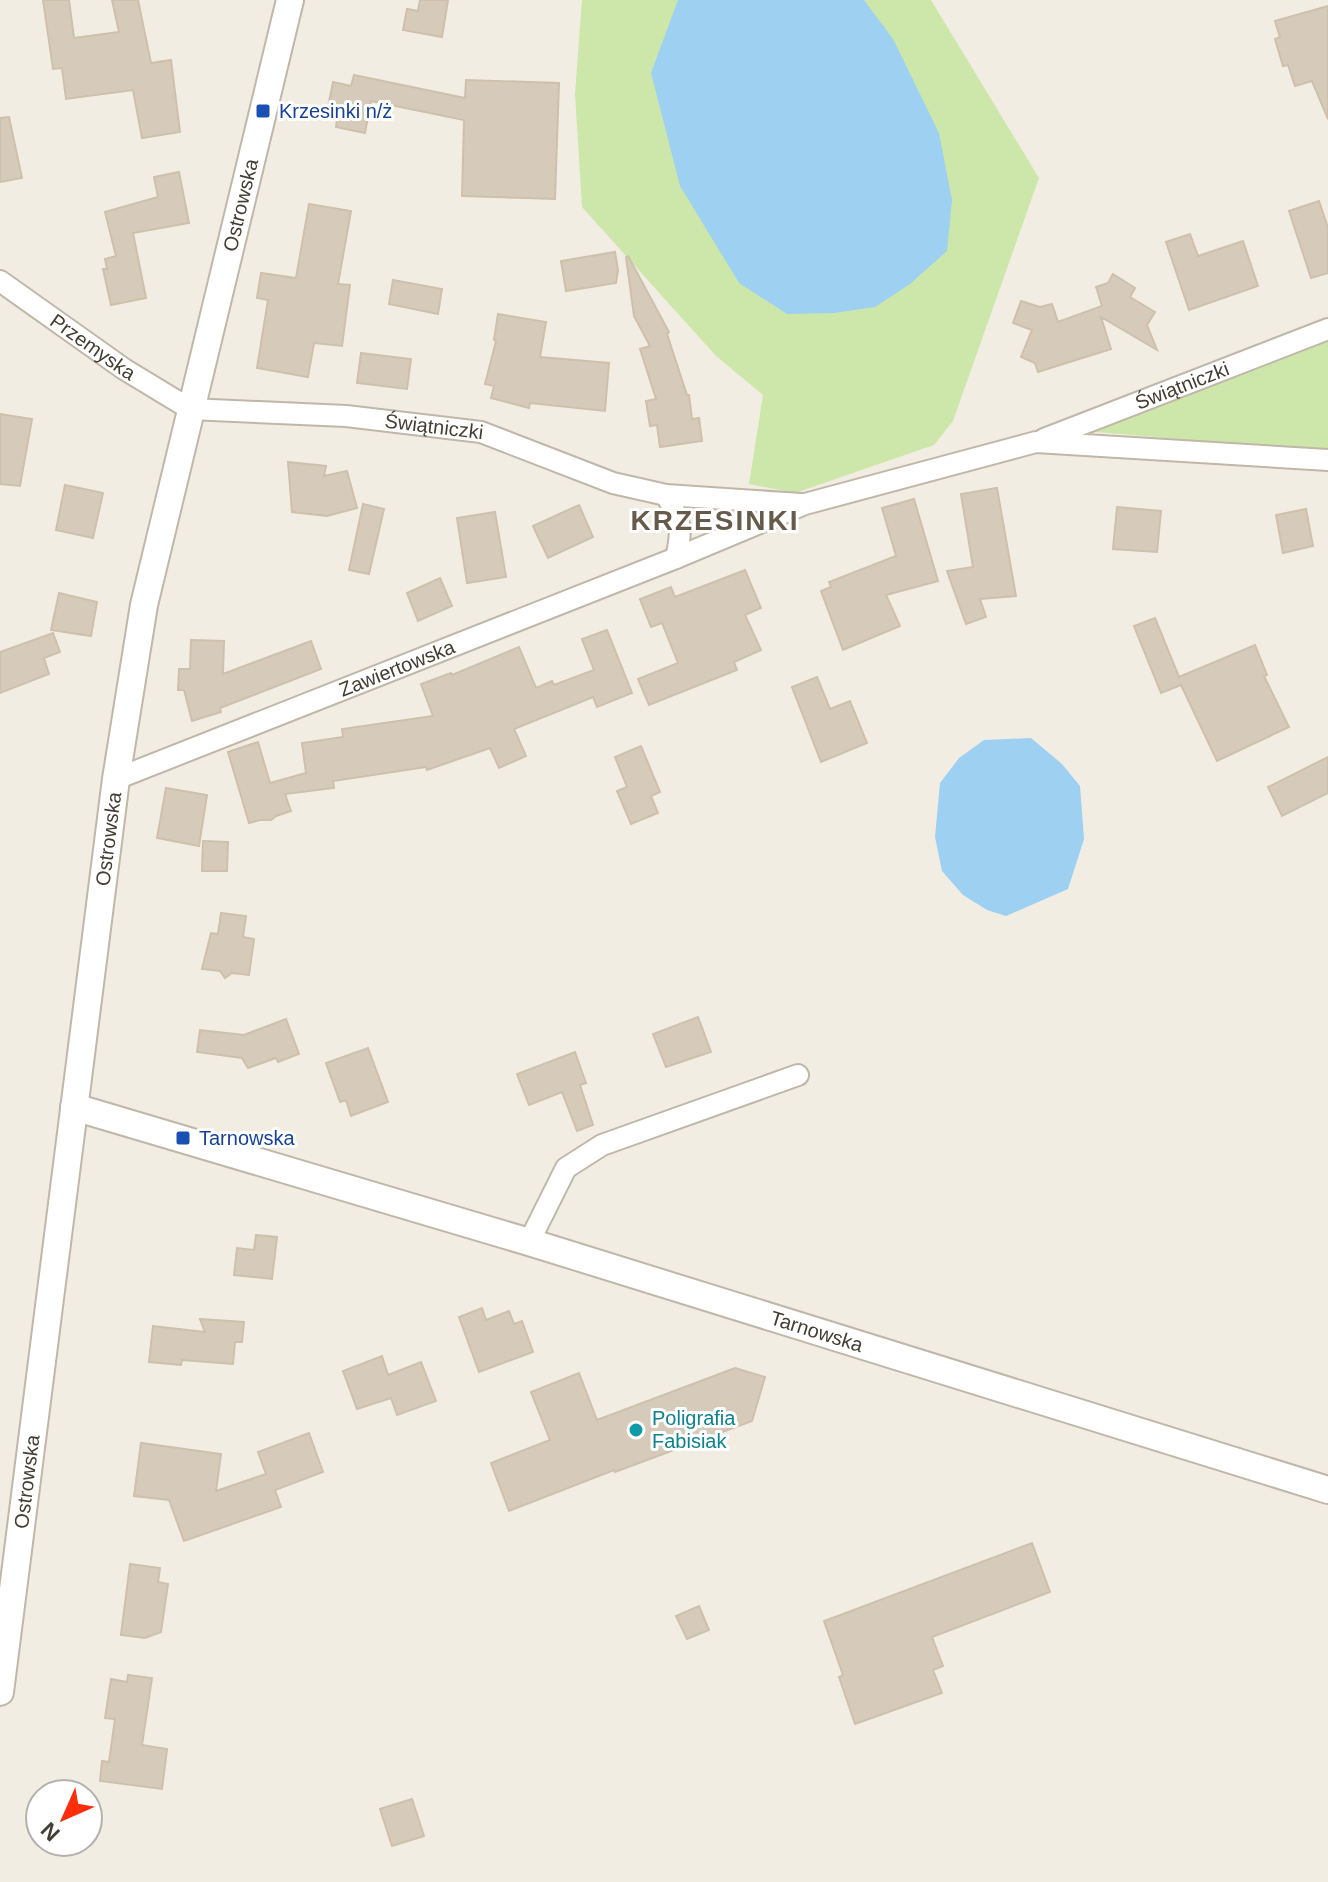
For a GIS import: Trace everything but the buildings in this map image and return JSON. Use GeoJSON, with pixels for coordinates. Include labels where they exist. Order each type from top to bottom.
{"type":"FeatureCollection","features":[{"type":"Feature","properties":{"kind":"street","name":"Ostrowska"},"geometry":{"type":"LineString","coordinates":[[0,1692],[116,779],[144,605],[290,0]]}},
{"type":"Feature","properties":{"kind":"street","name":"Przemyska"},"geometry":{"type":"LineString","coordinates":[[0,281],[124,369],[190,409]]}},
{"type":"Feature","properties":{"kind":"street","name":"Świątniczki"},"geometry":{"type":"LineString","coordinates":[[676,558],[805,504],[1036,442],[1328,329]]}},
{"type":"Feature","properties":{"kind":"street","name":"Świątniczki"},"geometry":{"type":"LineString","coordinates":[[190,409],[346,416],[481,432],[613,483],[666,495],[805,504]]}},
{"type":"Feature","properties":{"kind":"street","name":"Świątniczki"},"geometry":{"type":"LineString","coordinates":[[1036,442],[1328,460]]}},
{"type":"Feature","properties":{"kind":"street"},"geometry":{"type":"LineString","coordinates":[[666,495],[676,512],[682,534],[676,558]]}},
{"type":"Feature","properties":{"kind":"street","name":"Zawiertowska"},"geometry":{"type":"LineString","coordinates":[[116,779],[676,558]]}},
{"type":"Feature","properties":{"kind":"street"},"geometry":{"type":"LineString","coordinates":[[529,1242],[566,1168],[581,1158],[602,1145],[798,1075]]}},
{"type":"Feature","properties":{"kind":"street","name":"Tarnowska"},"geometry":{"type":"LineString","coordinates":[[74,1107],[529,1242],[1328,1490]]}},
{"type":"Feature","properties":{"kind":"green space"},"geometry":{"type":"Polygon","coordinates":[[[582,0],[931,0],[1039,178],[953,421],[934,445],[795,493],[749,484],[763,395],[716,356],[582,207],[575,94],[582,0]]]}},
{"type":"Feature","properties":{"kind":"green space"},"geometry":{"type":"Polygon","coordinates":[[[1328,341],[1328,452],[1085,431],[1328,341]]]}},
{"type":"Feature","properties":{"kind":"water"},"geometry":{"type":"Polygon","coordinates":[[[678,0],[864,0],[893,39],[939,133],[952,200],[947,251],[910,284],[875,307],[834,313],[787,314],[739,283],[680,186],[651,73],[678,0]]]}},
{"type":"Feature","properties":{"kind":"water"},"geometry":{"type":"Polygon","coordinates":[[[1031,738],[1062,764],[1080,786],[1084,839],[1068,889],[1006,916],[987,910],[963,895],[942,871],[935,837],[940,783],[959,758],[984,740],[1031,738]]]}},
{"type":"Feature","properties":{"kind":"place","name":"Krzesinki n/ż"},"geometry":{"type":"Point","coordinates":[263,111]}},
{"type":"Feature","properties":{"kind":"place","name":"Tarnowska"},"geometry":{"type":"Point","coordinates":[183,1138]}},
{"type":"Feature","properties":{"kind":"place","name":"Poligrafia Fabisiak"},"geometry":{"type":"Point","coordinates":[636,1430]}},
{"type":"Feature","properties":{"kind":"district","name":"KRZESINKI"},"geometry":{"type":"Point","coordinates":[715,520]}}]}
